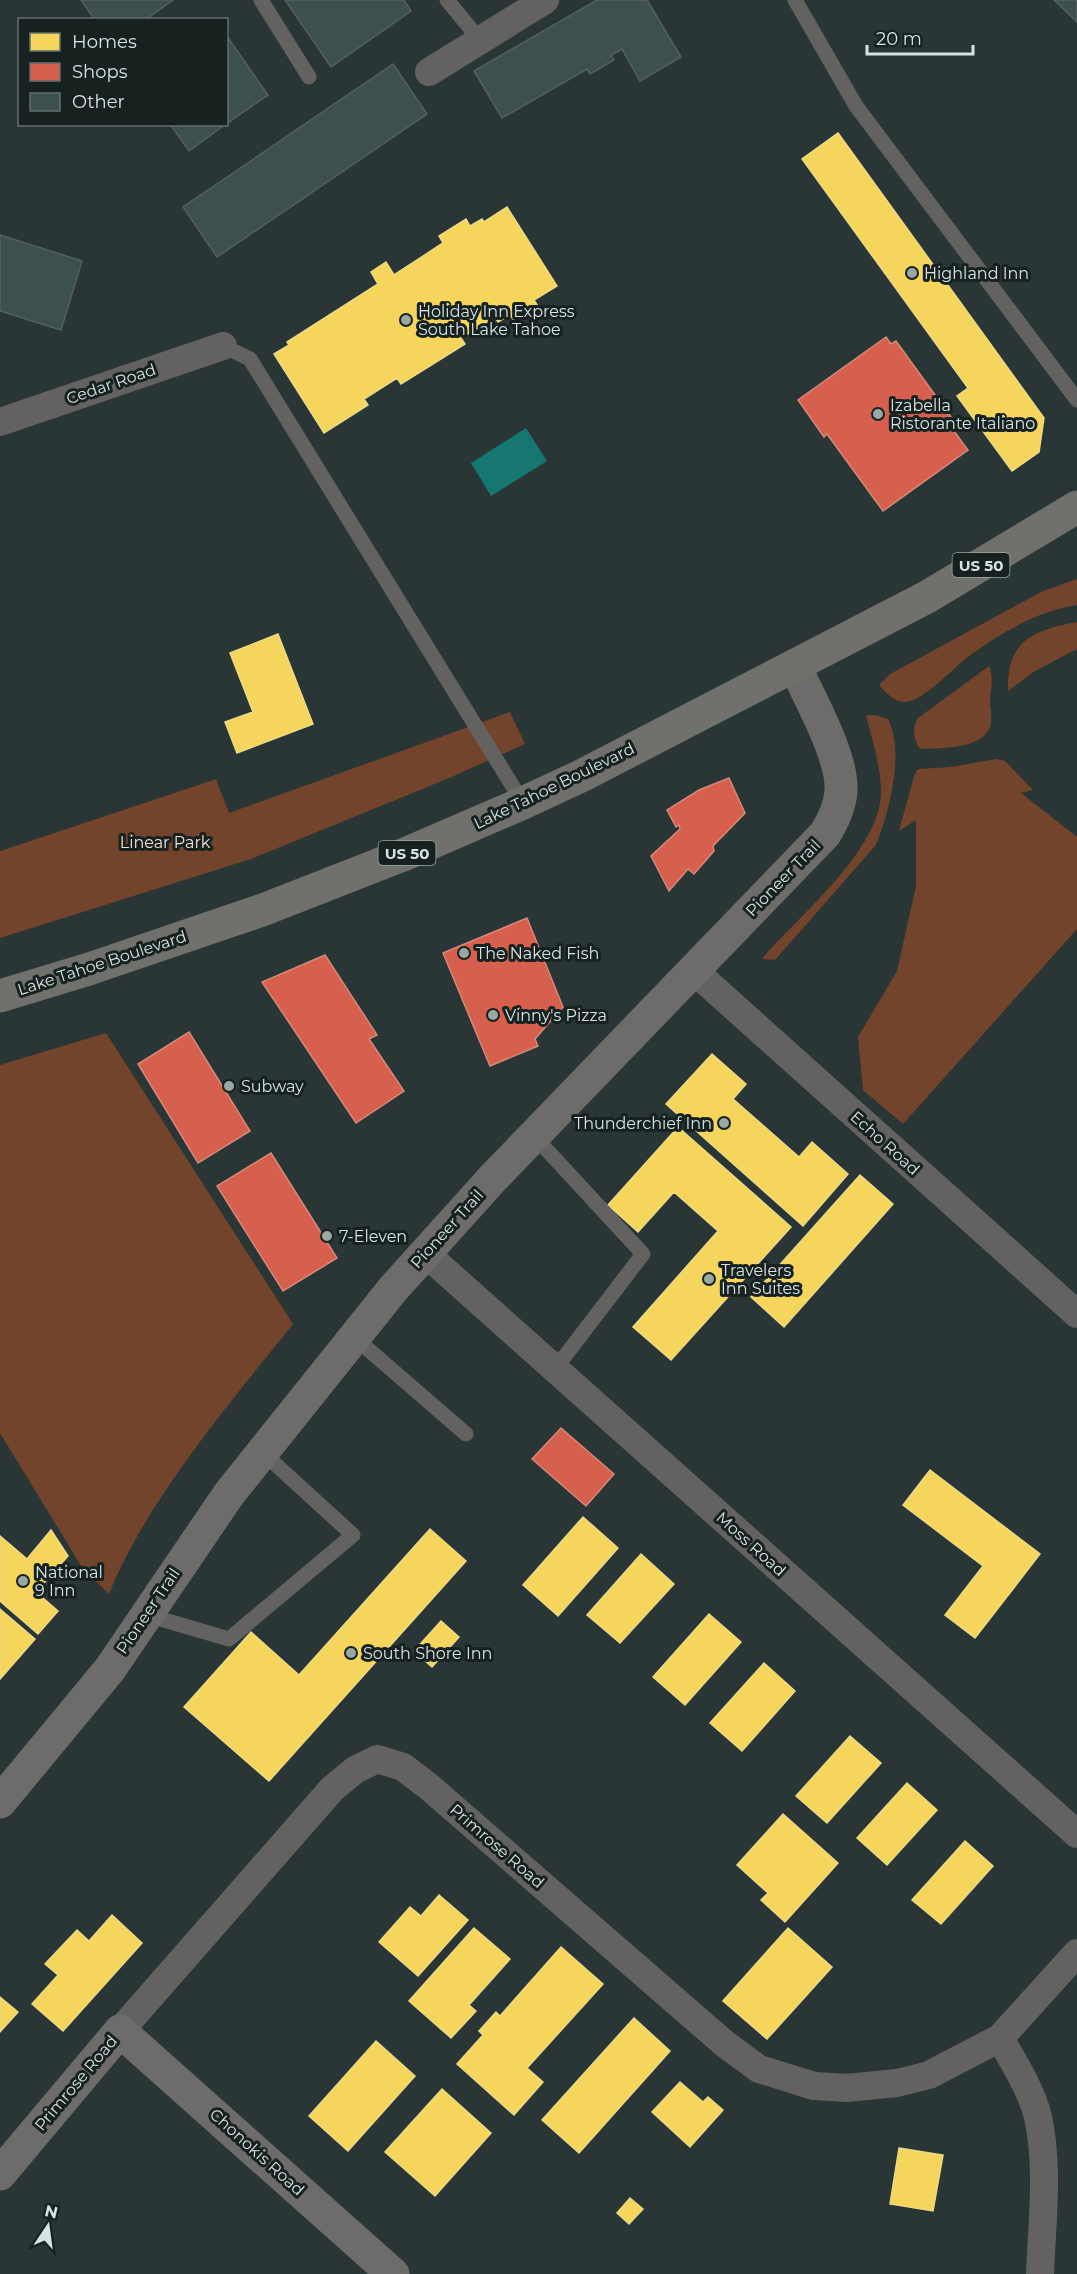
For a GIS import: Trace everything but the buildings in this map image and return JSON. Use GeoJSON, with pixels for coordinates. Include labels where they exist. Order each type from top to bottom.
{"type":"FeatureCollection","features":[{"type":"Feature","properties":{"kind":"highway","name":"Lake Tahoe Boulevard"},"geometry":{"type":"LineString","coordinates":[[0,996],[265,909],[403,855],[523,803],[927,597],[1076,510]]}},
{"type":"Feature","properties":{"kind":"main road","name":"Pioneer Trail"},"geometry":{"type":"LineString","coordinates":[[0,1802],[110,1669],[197,1538],[262,1452],[425,1253],[693,970],[813,848],[828,828],[838,806],[841,776],[836,759],[795,666]]}},
{"type":"Feature","properties":{"kind":"main road","name":"Primrose Road"},"geometry":{"type":"LineString","coordinates":[[0,2174],[120,2031]]}},
{"type":"Feature","properties":{"kind":"main road","name":"Chonokis Road"},"geometry":{"type":"LineString","coordinates":[[120,2031],[393,2274]]}},
{"type":"Feature","properties":{"kind":"street"},"geometry":{"type":"LineString","coordinates":[[429,72],[545,0]]}},
{"type":"Feature","properties":{"kind":"street","name":"Cedar Road"},"geometry":{"type":"LineString","coordinates":[[0,422],[223,346]]}},
{"type":"Feature","properties":{"kind":"street","name":"Echo Road"},"geometry":{"type":"LineString","coordinates":[[693,970],[1077,1314]]}},
{"type":"Feature","properties":{"kind":"street","name":"Moss Road"},"geometry":{"type":"LineString","coordinates":[[425,1253],[1077,1834]]}},
{"type":"Feature","properties":{"kind":"street","name":"Primrose Road"},"geometry":{"type":"LineString","coordinates":[[120,2031],[332,1789],[355,1770],[377,1760],[403,1767],[428,1786],[725,2044],[759,2069],[814,2086],[847,2088],[897,2083],[929,2075],[1000,2038],[1077,1953]]}},
{"type":"Feature","properties":{"kind":"street"},"geometry":{"type":"LineString","coordinates":[[1000,2038],[1020,2074],[1038,2115],[1045,2161],[1040,2274]]}},
{"type":"Feature","properties":{"kind":"lane"},"geometry":{"type":"LineString","coordinates":[[261,0],[309,77]]}},
{"type":"Feature","properties":{"kind":"lane"},"geometry":{"type":"LineString","coordinates":[[447,0],[480,40]]}},
{"type":"Feature","properties":{"kind":"lane"},"geometry":{"type":"LineString","coordinates":[[795,0],[856,106],[1077,400]]}},
{"type":"Feature","properties":{"kind":"lane"},"geometry":{"type":"LineString","coordinates":[[223,346],[250,358],[523,803]]}},
{"type":"Feature","properties":{"kind":"lane"},"geometry":{"type":"LineString","coordinates":[[534,1136],[643,1254],[555,1369]]}},
{"type":"Feature","properties":{"kind":"lane"},"geometry":{"type":"LineString","coordinates":[[354,1337],[466,1434]]}},
{"type":"Feature","properties":{"kind":"lane"},"geometry":{"type":"LineString","coordinates":[[147,1615],[229,1639],[353,1536],[262,1452]]}},
{"type":"Feature","properties":{"kind":"green space"},"geometry":{"type":"Polygon","coordinates":[[[1077,579],[1077,605],[1048,612],[993,639],[969,656],[938,684],[912,701],[901,702],[879,685],[890,674],[1043,591],[1077,579]]]}},
{"type":"Feature","properties":{"kind":"green space"},"geometry":{"type":"Polygon","coordinates":[[[1077,622],[1077,649],[1035,671],[1008,691],[1012,660],[1017,649],[1025,641],[1047,629],[1077,622]]]}},
{"type":"Feature","properties":{"kind":"green space"},"geometry":{"type":"Polygon","coordinates":[[[989,666],[992,678],[991,721],[985,735],[969,744],[948,748],[920,749],[914,733],[918,718],[989,666]]]}},
{"type":"Feature","properties":{"kind":"green space","name":"Linear Park"},"geometry":{"type":"Polygon","coordinates":[[[510,712],[525,744],[447,779],[251,859],[0,938],[0,851],[216,779],[229,813],[510,712]]]}},
{"type":"Feature","properties":{"kind":"green space"},"geometry":{"type":"Polygon","coordinates":[[[866,715],[888,719],[895,748],[890,800],[876,845],[775,960],[762,959],[853,859],[867,837],[877,814],[881,792],[880,773],[866,715]]]}},
{"type":"Feature","properties":{"kind":"green space"},"geometry":{"type":"Polygon","coordinates":[[[996,759],[1005,761],[1033,790],[1021,793],[1077,837],[1077,929],[903,1124],[863,1090],[858,1037],[897,971],[916,886],[916,820],[899,831],[918,769],[951,767],[996,759]]]}},
{"type":"Feature","properties":{"kind":"green space"},"geometry":{"type":"Polygon","coordinates":[[[106,1033],[293,1324],[191,1454],[167,1489],[144,1524],[109,1594],[83,1569],[0,1433],[0,1065],[106,1033]]]}},
{"type":"Feature","properties":{"kind":"water"},"geometry":{"type":"Polygon","coordinates":[[[526,428],[547,461],[491,496],[471,463],[526,428]]]}},
{"type":"Feature","properties":{"kind":"place","name":"Highland Inn"},"geometry":{"type":"Point","coordinates":[912,273]}},
{"type":"Feature","properties":{"kind":"place","name":"Holiday Inn Express South Lake Tahoe"},"geometry":{"type":"Point","coordinates":[406,320]}},
{"type":"Feature","properties":{"kind":"place","name":"Izabella Ristorante Italiano"},"geometry":{"type":"Point","coordinates":[878,414]}},
{"type":"Feature","properties":{"kind":"place","name":"The Naked Fish"},"geometry":{"type":"Point","coordinates":[464,953]}},
{"type":"Feature","properties":{"kind":"place","name":"Vinny's Pizza"},"geometry":{"type":"Point","coordinates":[493,1015]}},
{"type":"Feature","properties":{"kind":"place","name":"Subway"},"geometry":{"type":"Point","coordinates":[229,1086]}},
{"type":"Feature","properties":{"kind":"place","name":"Thunderchief Inn"},"geometry":{"type":"Point","coordinates":[724,1123]}},
{"type":"Feature","properties":{"kind":"place","name":"7-Eleven"},"geometry":{"type":"Point","coordinates":[327,1236]}},
{"type":"Feature","properties":{"kind":"place","name":"Travelers Inn Suites"},"geometry":{"type":"Point","coordinates":[709,1279]}},
{"type":"Feature","properties":{"kind":"place","name":"National 9 Inn"},"geometry":{"type":"Point","coordinates":[23,1581]}},
{"type":"Feature","properties":{"kind":"place","name":"South Shore Inn"},"geometry":{"type":"Point","coordinates":[351,1653]}}]}
